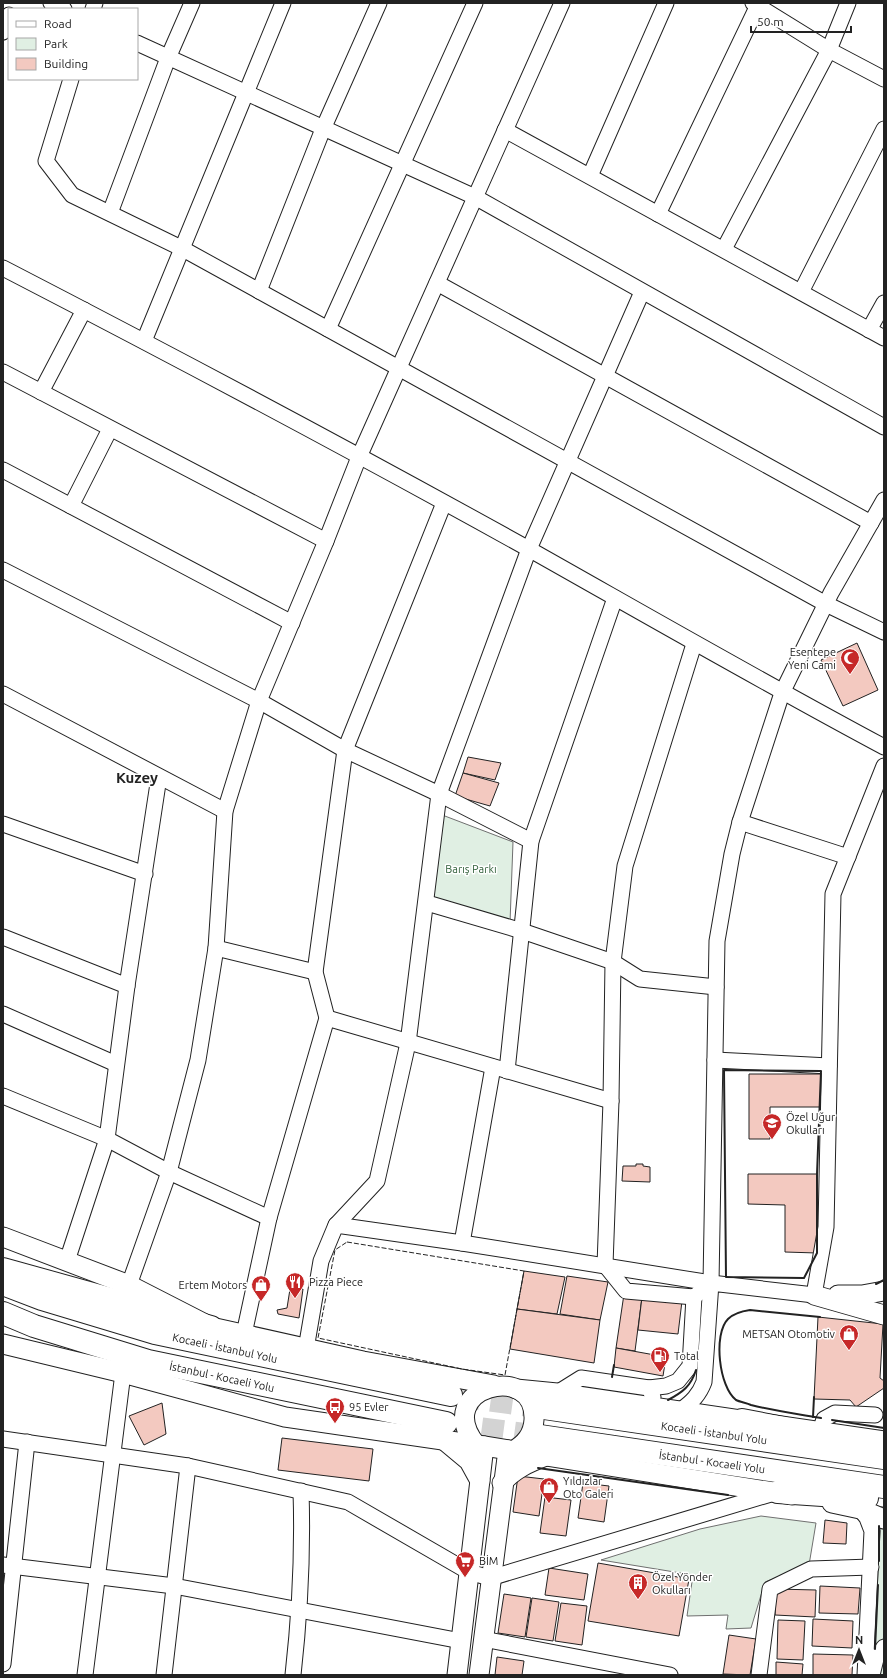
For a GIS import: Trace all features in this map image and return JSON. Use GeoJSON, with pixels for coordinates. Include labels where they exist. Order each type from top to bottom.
{"type":"FeatureCollection","features":[{"type":"Feature","properties":{"kind":"highway"},"geometry":{"type":"LineString","coordinates":[[3,1269],[211,1327]]}},
{"type":"Feature","properties":{"kind":"highway","name":"Kocaeli - İstanbul Yolu"},"geometry":{"type":"LineString","coordinates":[[3,1284],[42,1299],[155,1333],[451,1395]]}},
{"type":"Feature","properties":{"kind":"highway","name":"İstanbul - Kocaeli Yolu"},"geometry":{"type":"LineString","coordinates":[[3,1313],[34,1326],[148,1361],[445,1432]]}},
{"type":"Feature","properties":{"kind":"highway","name":"Kocaeli - İstanbul Yolu"},"geometry":{"type":"LineString","coordinates":[[550,1400],[884,1458]]}},
{"type":"Feature","properties":{"kind":"highway"},"geometry":{"type":"LineString","coordinates":[[742,1420],[884,1449]]}},
{"type":"Feature","properties":{"kind":"highway","name":"İstanbul - Kocaeli Yolu"},"geometry":{"type":"LineString","coordinates":[[543,1446],[884,1487]]}},
{"type":"Feature","properties":{"kind":"highway"},"geometry":{"type":"LineString","coordinates":[[778,1492],[877,1511]]}},
{"type":"Feature","properties":{"kind":"main road"},"geometry":{"type":"LineString","coordinates":[[3,1236],[129,1285],[211,1327],[306,1349],[516,1389],[550,1400],[657,1407],[884,1441]]}},
{"type":"Feature","properties":{"kind":"main road"},"geometry":{"type":"LineString","coordinates":[[814,1295],[862,1295],[884,1291]]}},
{"type":"Feature","properties":{"kind":"main road"},"geometry":{"type":"LineString","coordinates":[[814,1295],[884,1315]]}},
{"type":"Feature","properties":{"kind":"main road"},"geometry":{"type":"LineString","coordinates":[[3,1344],[123,1373],[285,1417],[445,1432],[480,1445],[510,1451],[543,1446],[778,1492]]}},
{"type":"Feature","properties":{"kind":"main road"},"geometry":{"type":"LineString","coordinates":[[480,1445],[469,1436],[465,1415],[468,1404],[475,1395],[494,1385]]}},
{"type":"Feature","properties":{"kind":"main road"},"geometry":{"type":"LineString","coordinates":[[479,1675],[502,1483],[510,1451],[522,1445],[530,1437],[534,1421],[531,1404],[525,1395],[516,1389]]}},
{"type":"Feature","properties":{"kind":"main road"},"geometry":{"type":"LineString","coordinates":[[445,1432],[469,1462],[480,1481]]}},
{"type":"Feature","properties":{"kind":"main road"},"geometry":{"type":"LineString","coordinates":[[457,1675],[480,1481],[480,1445]]}},
{"type":"Feature","properties":{"kind":"main road"},"geometry":{"type":"LineString","coordinates":[[502,1483],[510,1474],[526,1464],[543,1446]]}},
{"type":"Feature","properties":{"kind":"street"},"geometry":{"type":"LineString","coordinates":[[51,3],[62,8]]}},
{"type":"Feature","properties":{"kind":"street"},"geometry":{"type":"LineString","coordinates":[[110,213],[168,58],[192,3]]}},
{"type":"Feature","properties":{"kind":"street"},"geometry":{"type":"LineString","coordinates":[[144,341],[283,3]]}},
{"type":"Feature","properties":{"kind":"street"},"geometry":{"type":"LineString","coordinates":[[259,291],[323,129],[378,3]]}},
{"type":"Feature","properties":{"kind":"street"},"geometry":{"type":"LineString","coordinates":[[328,329],[404,165],[475,3]]}},
{"type":"Feature","properties":{"kind":"street"},"geometry":{"type":"LineString","coordinates":[[129,1285],[169,1172],[198,1060],[216,948],[225,811],[259,701],[326,541],[359,457],[562,3]]}},
{"type":"Feature","properties":{"kind":"street"},"geometry":{"type":"LineString","coordinates":[[590,176],[666,3]]}},
{"type":"Feature","properties":{"kind":"street"},"geometry":{"type":"LineString","coordinates":[[724,249],[829,50],[848,3]]}},
{"type":"Feature","properties":{"kind":"street"},"geometry":{"type":"LineString","coordinates":[[658,214],[757,4],[829,50],[884,79]]}},
{"type":"Feature","properties":{"kind":"street"},"geometry":{"type":"LineString","coordinates":[[3,32],[8,18]]}},
{"type":"Feature","properties":{"kind":"street"},"geometry":{"type":"LineString","coordinates":[[138,43],[245,94],[475,197],[884,427]]}},
{"type":"Feature","properties":{"kind":"street"},"geometry":{"type":"LineString","coordinates":[[71,80],[46,161],[72,194],[183,249],[566,462],[826,604],[884,632]]}},
{"type":"Feature","properties":{"kind":"street"},"geometry":{"type":"LineString","coordinates":[[801,292],[884,129]]}},
{"type":"Feature","properties":{"kind":"street"},"geometry":{"type":"LineString","coordinates":[[505,130],[884,338]]}},
{"type":"Feature","properties":{"kind":"street"},"geometry":{"type":"LineString","coordinates":[[3,268],[144,341],[529,549],[694,644],[884,747]]}},
{"type":"Feature","properties":{"kind":"street"},"geometry":{"type":"LineString","coordinates":[[437,284],[871,522]]}},
{"type":"Feature","properties":{"kind":"street"},"geometry":{"type":"LineString","coordinates":[[306,1349],[321,1261],[336,1225],[377,1181],[408,1043],[427,903],[439,794],[529,549],[642,292]]}},
{"type":"Feature","properties":{"kind":"street"},"geometry":{"type":"LineString","coordinates":[[869,330],[884,303]]}},
{"type":"Feature","properties":{"kind":"street"},"geometry":{"type":"LineString","coordinates":[[41,392],[84,310]]}},
{"type":"Feature","properties":{"kind":"street"},"geometry":{"type":"LineString","coordinates":[[3,372],[326,541]]}},
{"type":"Feature","properties":{"kind":"street"},"geometry":{"type":"LineString","coordinates":[[71,506],[110,429]]}},
{"type":"Feature","properties":{"kind":"street"},"geometry":{"type":"LineString","coordinates":[[3,470],[292,622]]}},
{"type":"Feature","properties":{"kind":"street"},"geometry":{"type":"LineString","coordinates":[[681,1410],[693,1401],[704,1382],[711,1283],[717,941],[732,854],[740,822],[782,693],[826,604],[884,500]]}},
{"type":"Feature","properties":{"kind":"street"},"geometry":{"type":"LineString","coordinates":[[244,1334],[269,1218],[327,1018],[316,972],[345,750],[444,503]]}},
{"type":"Feature","properties":{"kind":"street"},"geometry":{"type":"LineString","coordinates":[[3,570],[259,701],[345,750],[439,794],[531,841]]}},
{"type":"Feature","properties":{"kind":"street"},"geometry":{"type":"LineString","coordinates":[[507,1071],[531,841],[615,598]]}},
{"type":"Feature","properties":{"kind":"street"},"geometry":{"type":"LineString","coordinates":[[694,644],[625,866],[614,962],[605,1265],[626,1291],[694,1297],[711,1283]]}},
{"type":"Feature","properties":{"kind":"street"},"geometry":{"type":"LineString","coordinates":[[3,694],[225,811]]}},
{"type":"Feature","properties":{"kind":"street"},"geometry":{"type":"LineString","coordinates":[[336,1225],[605,1265],[711,1283],[814,1295],[826,1227],[833,894],[884,766]]}},
{"type":"Feature","properties":{"kind":"street"},"geometry":{"type":"LineString","coordinates":[[67,1261],[107,1140],[127,986],[160,777]]}},
{"type":"Feature","properties":{"kind":"street"},"geometry":{"type":"LineString","coordinates":[[740,822],[848,857]]}},
{"type":"Feature","properties":{"kind":"street"},"geometry":{"type":"LineString","coordinates":[[3,824],[145,874]]}},
{"type":"Feature","properties":{"kind":"street"},"geometry":{"type":"LineString","coordinates":[[427,903],[522,931],[614,962],[640,979],[716,987]]}},
{"type":"Feature","properties":{"kind":"street"},"geometry":{"type":"LineString","coordinates":[[3,937],[127,986]]}},
{"type":"Feature","properties":{"kind":"street"},"geometry":{"type":"LineString","coordinates":[[216,948],[316,972]]}},
{"type":"Feature","properties":{"kind":"street"},"geometry":{"type":"LineString","coordinates":[[3,1014],[116,1064]]}},
{"type":"Feature","properties":{"kind":"street"},"geometry":{"type":"LineString","coordinates":[[327,1018],[408,1043],[611,1101]]}},
{"type":"Feature","properties":{"kind":"street"},"geometry":{"type":"LineString","coordinates":[[715,1060],[829,1066]]}},
{"type":"Feature","properties":{"kind":"street"},"geometry":{"type":"LineString","coordinates":[[462,1243],[493,1067]]}},
{"type":"Feature","properties":{"kind":"street"},"geometry":{"type":"LineString","coordinates":[[3,1096],[107,1140],[169,1172],[269,1218]]}},
{"type":"Feature","properties":{"kind":"street"},"geometry":{"type":"LineString","coordinates":[[550,1400],[581,1378],[649,1388],[666,1386],[678,1381],[690,1366],[694,1297]]}},
{"type":"Feature","properties":{"kind":"street"},"geometry":{"type":"LineString","coordinates":[[85,1675],[123,1373]]}},
{"type":"Feature","properties":{"kind":"street"},"geometry":{"type":"LineString","coordinates":[[649,1388],[657,1407]]}},
{"type":"Feature","properties":{"kind":"street"},"geometry":{"type":"LineString","coordinates":[[820,1431],[824,1418],[835,1413],[875,1415]]}},
{"type":"Feature","properties":{"kind":"street"},"geometry":{"type":"LineString","coordinates":[[3,1439],[188,1466],[348,1502],[469,1572],[490,1578],[778,1492]]}},
{"type":"Feature","properties":{"kind":"street"},"geometry":{"type":"LineString","coordinates":[[3,1664],[8,1566],[27,1442]]}},
{"type":"Feature","properties":{"kind":"street"},"geometry":{"type":"LineString","coordinates":[[164,1675],[188,1466]]}},
{"type":"Feature","properties":{"kind":"street"},"geometry":{"type":"LineString","coordinates":[[293,1675],[300,1611],[303,1538],[301,1491]]}},
{"type":"Feature","properties":{"kind":"street"},"geometry":{"type":"LineString","coordinates":[[865,1675],[871,1568],[871,1525],[877,1511]]}},
{"type":"Feature","properties":{"kind":"street"},"geometry":{"type":"LineString","coordinates":[[8,1566],[174,1586],[461,1641]]}},
{"type":"Feature","properties":{"kind":"street"},"geometry":{"type":"LineString","coordinates":[[759,1675],[770,1589],[811,1569],[871,1568]]}},
{"type":"Feature","properties":{"kind":"street"},"geometry":{"type":"LineString","coordinates":[[483,1639],[670,1675]]}},
{"type":"Feature","properties":{"kind":"street"},"geometry":{"type":"LineString","coordinates":[[872,1675],[876,1659],[884,1647]]}},
{"type":"Feature","properties":{"kind":"green space","name":"Barış Parkı"},"geometry":{"type":"Polygon","coordinates":[[[437,813],[513,842],[510,923],[428,897],[437,813]]]}},
{"type":"Feature","properties":{"kind":"green space"},"geometry":{"type":"Polygon","coordinates":[[[869,1505],[884,1507],[884,1675],[873,1675],[880,1530],[879,1523],[869,1505]]]}},
{"type":"Feature","properties":{"kind":"green space"},"geometry":{"type":"Polygon","coordinates":[[[761,1516],[816,1523],[809,1565],[765,1582],[751,1628],[726,1629],[728,1615],[687,1616],[693,1575],[601,1560],[700,1529],[761,1516]]]}},
{"type":"Feature","properties":{"kind":"building","name":"Esentepe Yeni Cami"},"geometry":{"type":"Polygon","coordinates":[[[857,643],[878,690],[843,706],[821,660],[857,643]]]}},
{"type":"Feature","properties":{"kind":"building"},"geometry":{"type":"Polygon","coordinates":[[[468,757],[501,763],[495,780],[463,773],[468,757]]]}},
{"type":"Feature","properties":{"kind":"building"},"geometry":{"type":"Polygon","coordinates":[[[463,773],[499,783],[490,806],[455,796],[463,773]]]}},
{"type":"Feature","properties":{"kind":"building","name":"Özel Uğur Okulları"},"geometry":{"type":"Polygon","coordinates":[[[749,1074],[821,1074],[820,1107],[770,1107],[770,1139],[749,1139],[749,1074]]]}},
{"type":"Feature","properties":{"kind":"building"},"geometry":{"type":"Polygon","coordinates":[[[636,1164],[643,1164],[643,1166],[650,1167],[650,1182],[622,1181],[623,1166],[636,1166],[636,1164]]]}},
{"type":"Feature","properties":{"kind":"building"},"geometry":{"type":"Polygon","coordinates":[[[748,1174],[817,1174],[817,1253],[785,1252],[785,1205],[748,1204],[748,1174]]]}},
{"type":"Feature","properties":{"kind":"building"},"geometry":{"type":"Polygon","coordinates":[[[524,1271],[565,1277],[557,1314],[517,1309],[524,1271]]]}},
{"type":"Feature","properties":{"kind":"building"},"geometry":{"type":"Polygon","coordinates":[[[567,1276],[608,1282],[600,1320],[560,1314],[567,1276]]]}},
{"type":"Feature","properties":{"kind":"building","name":"Pizza Piece"},"geometry":{"type":"Polygon","coordinates":[[[290,1289],[303,1289],[299,1318],[278,1314],[277,1310],[287,1308],[290,1289]]]}},
{"type":"Feature","properties":{"kind":"building"},"geometry":{"type":"Polygon","coordinates":[[[624,1294],[642,1297],[635,1351],[616,1348],[624,1294]]]}},
{"type":"Feature","properties":{"kind":"building"},"geometry":{"type":"Polygon","coordinates":[[[642,1297],[682,1301],[678,1334],[638,1330],[642,1297]]]}},
{"type":"Feature","properties":{"kind":"building"},"geometry":{"type":"Polygon","coordinates":[[[517,1309],[600,1320],[594,1363],[510,1349],[517,1309]]]}},
{"type":"Feature","properties":{"kind":"building","name":"METSAN Otomotiv"},"geometry":{"type":"Polygon","coordinates":[[[818,1317],[883,1324],[880,1378],[884,1381],[884,1388],[856,1407],[850,1400],[814,1399],[818,1317]]]}},
{"type":"Feature","properties":{"kind":"building"},"geometry":{"type":"Polygon","coordinates":[[[616,1348],[666,1357],[663,1376],[614,1367],[616,1348]]]}},
{"type":"Feature","properties":{"kind":"building"},"geometry":{"type":"Polygon","coordinates":[[[162,1403],[166,1434],[144,1445],[129,1416],[162,1403]]]}},
{"type":"Feature","properties":{"kind":"building"},"geometry":{"type":"Polygon","coordinates":[[[282,1438],[373,1449],[369,1481],[278,1470],[282,1438]]]}},
{"type":"Feature","properties":{"kind":"building"},"geometry":{"type":"Polygon","coordinates":[[[518,1476],[544,1479],[539,1516],[513,1512],[518,1476]]]}},
{"type":"Feature","properties":{"kind":"building"},"geometry":{"type":"Polygon","coordinates":[[[583,1483],[609,1486],[604,1522],[578,1518],[583,1483]]]}},
{"type":"Feature","properties":{"kind":"building"},"geometry":{"type":"Polygon","coordinates":[[[545,1497],[571,1500],[566,1536],[540,1533],[545,1497]]]}},
{"type":"Feature","properties":{"kind":"building"},"geometry":{"type":"Polygon","coordinates":[[[825,1520],[847,1523],[846,1544],[823,1543],[825,1520]]]}},
{"type":"Feature","properties":{"kind":"building","name":"Özel Yönder Okulları"},"geometry":{"type":"Polygon","coordinates":[[[598,1563],[689,1579],[679,1636],[588,1621],[598,1563]]]}},
{"type":"Feature","properties":{"kind":"building"},"geometry":{"type":"Polygon","coordinates":[[[549,1568],[588,1574],[584,1600],[545,1595],[549,1568]]]}},
{"type":"Feature","properties":{"kind":"building"},"geometry":{"type":"Polygon","coordinates":[[[820,1586],[860,1588],[858,1614],[819,1613],[820,1586]]]}},
{"type":"Feature","properties":{"kind":"building"},"geometry":{"type":"Polygon","coordinates":[[[776,1589],[816,1590],[815,1617],[775,1615],[776,1589]]]}},
{"type":"Feature","properties":{"kind":"building"},"geometry":{"type":"Polygon","coordinates":[[[504,1594],[531,1598],[525,1637],[498,1633],[504,1594]]]}},
{"type":"Feature","properties":{"kind":"building"},"geometry":{"type":"Polygon","coordinates":[[[532,1598],[559,1602],[553,1641],[526,1637],[532,1598]]]}},
{"type":"Feature","properties":{"kind":"building"},"geometry":{"type":"Polygon","coordinates":[[[561,1603],[587,1606],[582,1645],[555,1641],[561,1603]]]}},
{"type":"Feature","properties":{"kind":"building"},"geometry":{"type":"Polygon","coordinates":[[[813,1619],[853,1621],[852,1648],[812,1646],[813,1619]]]}},
{"type":"Feature","properties":{"kind":"building"},"geometry":{"type":"Polygon","coordinates":[[[778,1620],[805,1621],[803,1660],[777,1659],[778,1620]]]}},
{"type":"Feature","properties":{"kind":"building"},"geometry":{"type":"Polygon","coordinates":[[[729,1635],[756,1639],[750,1675],[723,1674],[729,1635]]]}},
{"type":"Feature","properties":{"kind":"building"},"geometry":{"type":"Polygon","coordinates":[[[813,1654],[853,1655],[852,1675],[813,1675],[813,1654]]]}},
{"type":"Feature","properties":{"kind":"building"},"geometry":{"type":"Polygon","coordinates":[[[497,1657],[524,1661],[522,1675],[495,1675],[497,1657]]]}},
{"type":"Feature","properties":{"kind":"building"},"geometry":{"type":"Polygon","coordinates":[[[776,1662],[803,1664],[802,1675],[776,1675],[776,1662]]]}},
{"type":"Feature","properties":{"kind":"tunnel"},"geometry":{"type":"LineString","coordinates":[[458,1396],[544,1408]]}},
{"type":"Feature","properties":{"kind":"tunnel"},"geometry":{"type":"LineString","coordinates":[[449,1424],[540,1436]]}},
{"type":"Feature","properties":{"kind":"fence"},"geometry":{"type":"LineString","coordinates":[[347,1242],[524,1271],[505,1375],[462,1369],[318,1338],[335,1250],[347,1242]]}},
{"type":"Feature","properties":{"kind":"wall"},"geometry":{"type":"LineString","coordinates":[[724,1070],[821,1071],[817,1174],[817,1253],[804,1278],[726,1277],[724,1070]]}},
{"type":"Feature","properties":{"kind":"wall"},"geometry":{"type":"LineString","coordinates":[[876,1284],[884,1280]]}},
{"type":"Feature","properties":{"kind":"wall"},"geometry":{"type":"LineString","coordinates":[[820,1317],[750,1310],[741,1312],[730,1317],[723,1326],[719,1348],[725,1384],[736,1400],[768,1409],[821,1418]]}},
{"type":"Feature","properties":{"kind":"wall"},"geometry":{"type":"LineString","coordinates":[[612,1377],[614,1365]]}},
{"type":"Feature","properties":{"kind":"wall"},"geometry":{"type":"LineString","coordinates":[[668,1400],[686,1388],[692,1380],[696,1370]]}},
{"type":"Feature","properties":{"kind":"wall"},"geometry":{"type":"LineString","coordinates":[[813,1417],[814,1397]]}},
{"type":"Feature","properties":{"kind":"wall"},"geometry":{"type":"LineString","coordinates":[[832,1420],[884,1428]]}},
{"type":"Feature","properties":{"kind":"wall"},"geometry":{"type":"LineString","coordinates":[[538,1468],[728,1495]]}},
{"type":"Feature","properties":{"kind":"wall"},"geometry":{"type":"LineString","coordinates":[[879,1526],[879,1561]]}},
{"type":"Feature","properties":{"kind":"wall"},"geometry":{"type":"LineString","coordinates":[[875,1649],[878,1585]]}},
{"type":"Feature","properties":{"kind":"place","name":"Esentepe Yeni Cami"},"geometry":{"type":"Point","coordinates":[850,675]}},
{"type":"Feature","properties":{"kind":"place","name":"Özel Uğur Okulları"},"geometry":{"type":"Point","coordinates":[772,1140]}},
{"type":"Feature","properties":{"kind":"place","name":"Pizza Piece"},"geometry":{"type":"Point","coordinates":[295,1299]}},
{"type":"Feature","properties":{"kind":"place","name":"Ertem Motors"},"geometry":{"type":"Point","coordinates":[261,1302]}},
{"type":"Feature","properties":{"kind":"place","name":"METSAN Otomotiv"},"geometry":{"type":"Point","coordinates":[849,1351]}},
{"type":"Feature","properties":{"kind":"place","name":"Total"},"geometry":{"type":"Point","coordinates":[660,1373]}},
{"type":"Feature","properties":{"kind":"place","name":"95 Evler"},"geometry":{"type":"Point","coordinates":[335,1424]}},
{"type":"Feature","properties":{"kind":"place","name":"Yıldızlar Oto Galeri"},"geometry":{"type":"Point","coordinates":[549,1504]}},
{"type":"Feature","properties":{"kind":"place","name":"BİM"},"geometry":{"type":"Point","coordinates":[465,1578]}},
{"type":"Feature","properties":{"kind":"place","name":"Özel Yönder Okulları"},"geometry":{"type":"Point","coordinates":[638,1600]}},
{"type":"Feature","properties":{"kind":"district","name":"Kuzey"},"geometry":{"type":"Point","coordinates":[137,778]}}]}
